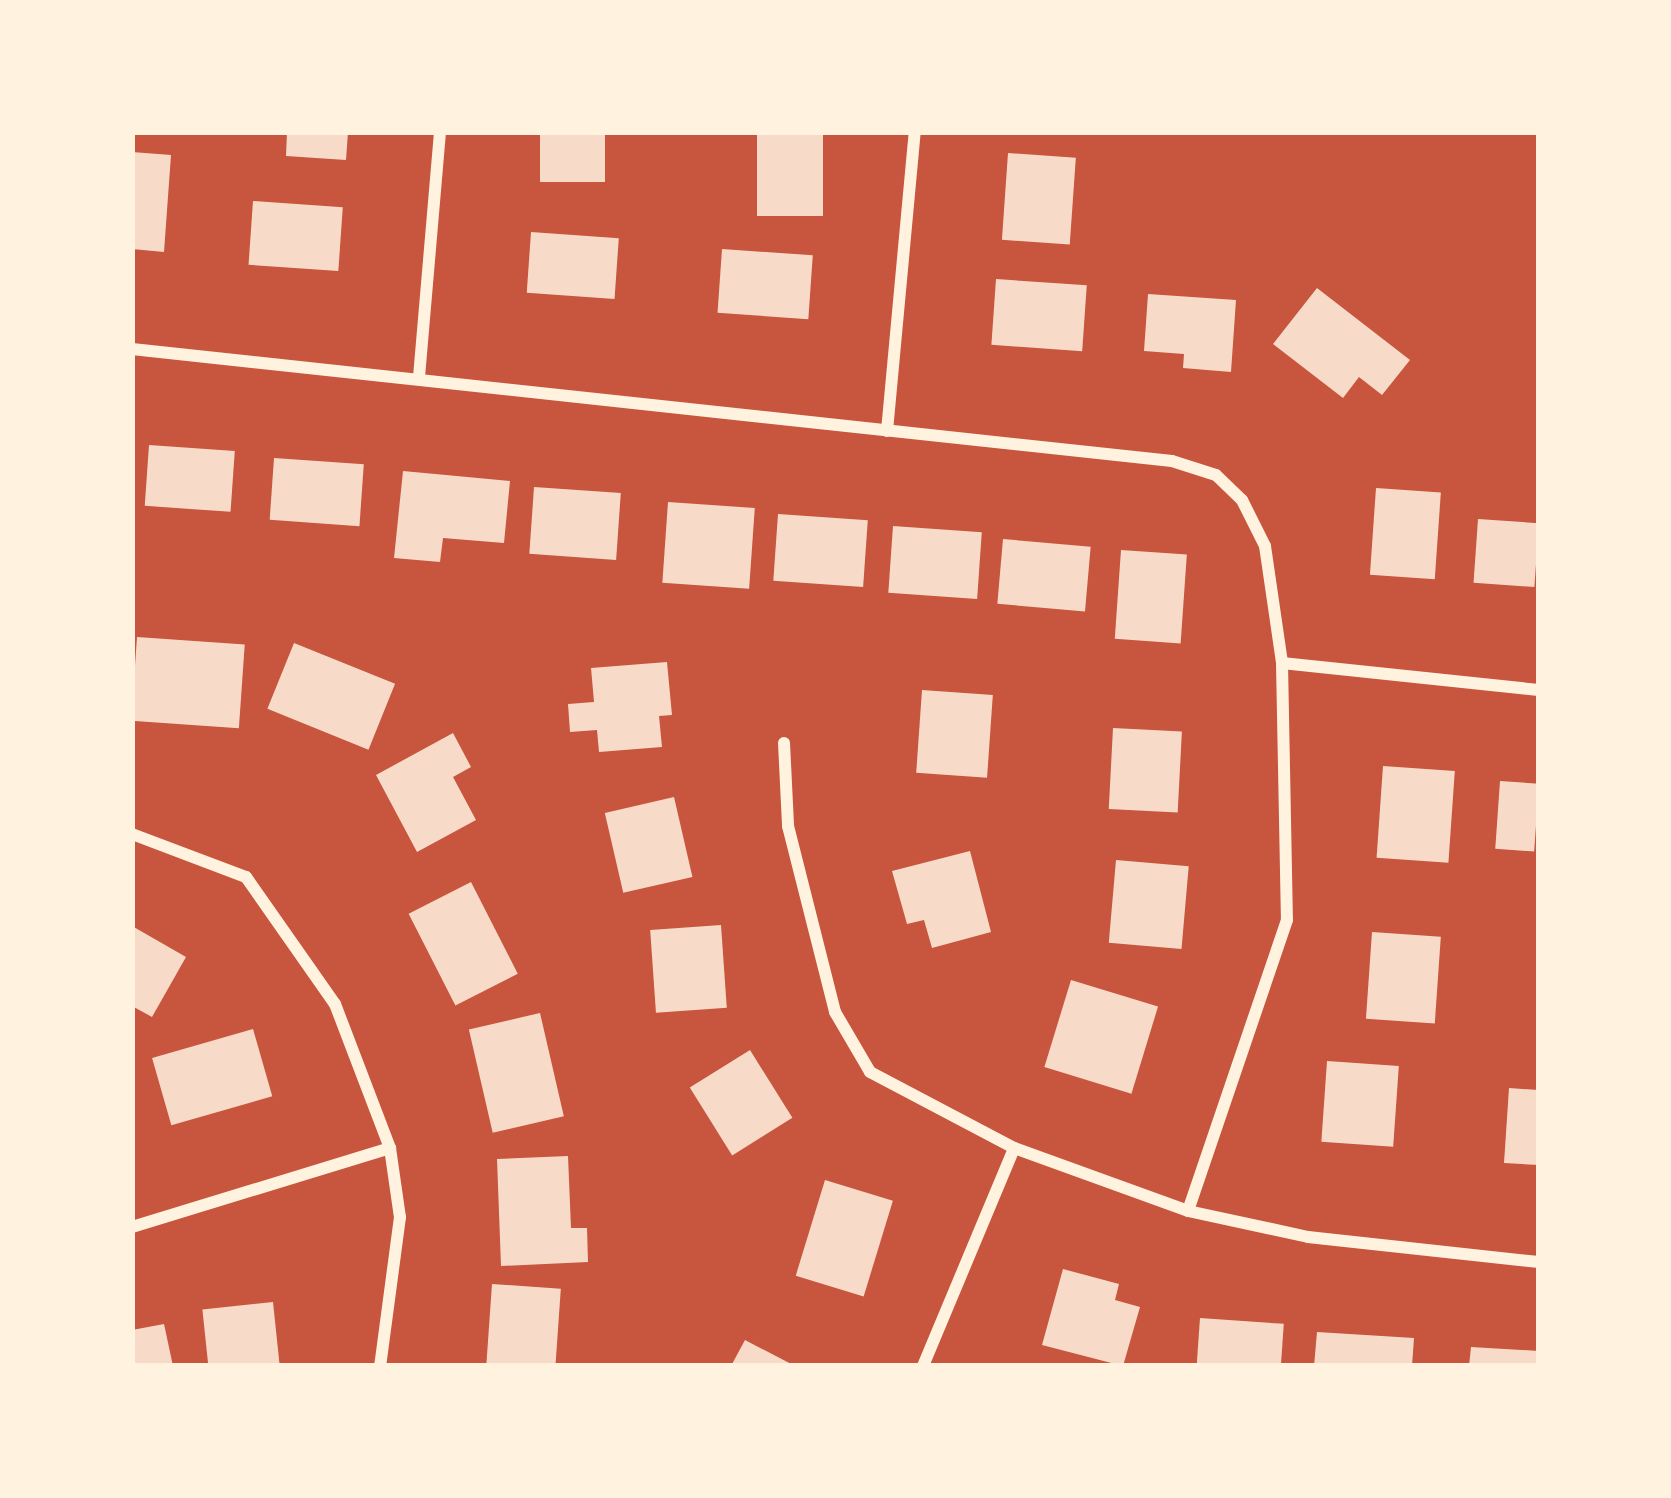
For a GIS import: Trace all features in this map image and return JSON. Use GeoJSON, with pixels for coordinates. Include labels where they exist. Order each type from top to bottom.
{"type":"FeatureCollection","features":[{"type":"Feature","properties":{"kind":"street"},"geometry":{"type":"LineString","coordinates":[[419,377],[440,132]]}},
{"type":"Feature","properties":{"kind":"street"},"geometry":{"type":"LineString","coordinates":[[887,431],[915,132]]}},
{"type":"Feature","properties":{"kind":"street"},"geometry":{"type":"LineString","coordinates":[[132,349],[1172,461],[1216,475],[1242,500],[1265,546],[1282,663],[1285,938],[1188,1210]]}},
{"type":"Feature","properties":{"kind":"street"},"geometry":{"type":"LineString","coordinates":[[1282,663],[1539,690]]}},
{"type":"Feature","properties":{"kind":"street"},"geometry":{"type":"LineString","coordinates":[[784,743],[788,826],[835,1012],[870,1072],[1014,1148],[1188,1210],[1308,1237],[1539,1262]]}},
{"type":"Feature","properties":{"kind":"street"},"geometry":{"type":"LineString","coordinates":[[132,834],[246,878],[265,898],[335,1004],[390,1148],[400,1217],[380,1366]]}},
{"type":"Feature","properties":{"kind":"street"},"geometry":{"type":"LineString","coordinates":[[132,1227],[390,1148]]}},
{"type":"Feature","properties":{"kind":"street"},"geometry":{"type":"LineString","coordinates":[[923,1366],[1014,1148]]}},
{"type":"Feature","properties":{"kind":"building"},"geometry":{"type":"Polygon","coordinates":[[[287,132],[348,132],[346,160],[286,156],[287,132]]]}},
{"type":"Feature","properties":{"kind":"building"},"geometry":{"type":"Polygon","coordinates":[[[540,132],[605,132],[605,182],[540,182],[540,132]]]}},
{"type":"Feature","properties":{"kind":"building"},"geometry":{"type":"Polygon","coordinates":[[[757,132],[823,132],[823,216],[757,216],[757,132]]]}},
{"type":"Feature","properties":{"kind":"building"},"geometry":{"type":"Polygon","coordinates":[[[132,152],[171,155],[164,252],[132,249],[132,152]]]}},
{"type":"Feature","properties":{"kind":"building"},"geometry":{"type":"Polygon","coordinates":[[[1008,153],[1076,158],[1070,245],[1002,240],[1008,153]]]}},
{"type":"Feature","properties":{"kind":"building"},"geometry":{"type":"Polygon","coordinates":[[[253,201],[343,207],[338,271],[249,265],[253,201]]]}},
{"type":"Feature","properties":{"kind":"building"},"geometry":{"type":"Polygon","coordinates":[[[531,232],[619,238],[615,299],[527,293],[531,232]]]}},
{"type":"Feature","properties":{"kind":"building"},"geometry":{"type":"Polygon","coordinates":[[[722,249],[813,255],[808,319],[718,313],[722,249]]]}},
{"type":"Feature","properties":{"kind":"building"},"geometry":{"type":"Polygon","coordinates":[[[996,279],[1087,285],[1082,351],[991,345],[996,279]]]}},
{"type":"Feature","properties":{"kind":"building"},"geometry":{"type":"Polygon","coordinates":[[[1317,288],[1410,360],[1382,395],[1359,377],[1343,398],[1273,344],[1317,288]]]}},
{"type":"Feature","properties":{"kind":"building"},"geometry":{"type":"Polygon","coordinates":[[[1148,294],[1236,300],[1231,372],[1183,368],[1184,354],[1144,351],[1148,294]]]}},
{"type":"Feature","properties":{"kind":"building"},"geometry":{"type":"Polygon","coordinates":[[[149,445],[235,451],[231,512],[145,506],[149,445]]]}},
{"type":"Feature","properties":{"kind":"building"},"geometry":{"type":"Polygon","coordinates":[[[274,458],[364,464],[359,526],[270,520],[274,458]]]}},
{"type":"Feature","properties":{"kind":"building"},"geometry":{"type":"Polygon","coordinates":[[[403,471],[510,481],[504,543],[443,538],[440,562],[394,558],[403,471]]]}},
{"type":"Feature","properties":{"kind":"building"},"geometry":{"type":"Polygon","coordinates":[[[534,487],[621,493],[616,560],[529,554],[534,487]]]}},
{"type":"Feature","properties":{"kind":"building"},"geometry":{"type":"Polygon","coordinates":[[[1376,488],[1441,493],[1435,579],[1370,575],[1376,488]]]}},
{"type":"Feature","properties":{"kind":"building"},"geometry":{"type":"Polygon","coordinates":[[[668,502],[755,508],[749,589],[662,583],[668,502]]]}},
{"type":"Feature","properties":{"kind":"building"},"geometry":{"type":"Polygon","coordinates":[[[778,514],[868,520],[863,587],[773,581],[778,514]]]}},
{"type":"Feature","properties":{"kind":"building"},"geometry":{"type":"Polygon","coordinates":[[[1478,519],[1539,523],[1534,587],[1474,583],[1478,519]]]}},
{"type":"Feature","properties":{"kind":"building"},"geometry":{"type":"Polygon","coordinates":[[[893,526],[982,532],[977,599],[888,593],[893,526]]]}},
{"type":"Feature","properties":{"kind":"building"},"geometry":{"type":"Polygon","coordinates":[[[1003,539],[1091,547],[1085,611],[997,604],[1003,539]]]}},
{"type":"Feature","properties":{"kind":"building"},"geometry":{"type":"Polygon","coordinates":[[[1121,550],[1187,555],[1181,643],[1115,639],[1121,550]]]}},
{"type":"Feature","properties":{"kind":"building"},"geometry":{"type":"Polygon","coordinates":[[[137,637],[245,645],[239,728],[132,721],[137,637]]]}},
{"type":"Feature","properties":{"kind":"building"},"geometry":{"type":"Polygon","coordinates":[[[294,643],[395,684],[368,750],[267,709],[294,643]]]}},
{"type":"Feature","properties":{"kind":"building"},"geometry":{"type":"Polygon","coordinates":[[[667,662],[672,715],[659,716],[662,747],[599,752],[597,730],[570,732],[568,704],[594,702],[591,668],[667,662]]]}},
{"type":"Feature","properties":{"kind":"building"},"geometry":{"type":"Polygon","coordinates":[[[922,690],[993,695],[987,778],[916,773],[922,690]]]}},
{"type":"Feature","properties":{"kind":"building"},"geometry":{"type":"Polygon","coordinates":[[[1113,728],[1182,732],[1178,813],[1109,809],[1113,728]]]}},
{"type":"Feature","properties":{"kind":"building"},"geometry":{"type":"Polygon","coordinates":[[[453,733],[471,767],[453,777],[476,820],[417,852],[376,775],[453,733]]]}},
{"type":"Feature","properties":{"kind":"building"},"geometry":{"type":"Polygon","coordinates":[[[1383,766],[1455,771],[1448,863],[1377,858],[1383,766]]]}},
{"type":"Feature","properties":{"kind":"building"},"geometry":{"type":"Polygon","coordinates":[[[1500,781],[1539,784],[1534,852],[1495,849],[1500,781]]]}},
{"type":"Feature","properties":{"kind":"building"},"geometry":{"type":"Polygon","coordinates":[[[674,797],[692,877],[623,893],[605,813],[674,797]]]}},
{"type":"Feature","properties":{"kind":"building"},"geometry":{"type":"Polygon","coordinates":[[[970,851],[991,932],[932,948],[924,920],[907,924],[892,871],[970,851]]]}},
{"type":"Feature","properties":{"kind":"building"},"geometry":{"type":"Polygon","coordinates":[[[1116,860],[1189,866],[1181,949],[1109,943],[1116,860]]]}},
{"type":"Feature","properties":{"kind":"building"},"geometry":{"type":"Polygon","coordinates":[[[471,882],[518,974],[455,1006],[409,914],[471,882]]]}},
{"type":"Feature","properties":{"kind":"building"},"geometry":{"type":"Polygon","coordinates":[[[721,925],[727,1008],[656,1013],[650,930],[721,925]]]}},
{"type":"Feature","properties":{"kind":"building"},"geometry":{"type":"Polygon","coordinates":[[[132,926],[186,957],[152,1017],[132,1006],[132,926]]]}},
{"type":"Feature","properties":{"kind":"building"},"geometry":{"type":"Polygon","coordinates":[[[1372,932],[1441,937],[1435,1024],[1366,1019],[1372,932]]]}},
{"type":"Feature","properties":{"kind":"building"},"geometry":{"type":"Polygon","coordinates":[[[1071,980],[1158,1007],[1131,1094],[1044,1067],[1071,980]]]}},
{"type":"Feature","properties":{"kind":"building"},"geometry":{"type":"Polygon","coordinates":[[[540,1013],[564,1116],[493,1133],[469,1029],[540,1013]]]}},
{"type":"Feature","properties":{"kind":"building"},"geometry":{"type":"Polygon","coordinates":[[[253,1029],[272,1096],[171,1125],[152,1058],[253,1029]]]}},
{"type":"Feature","properties":{"kind":"building"},"geometry":{"type":"Polygon","coordinates":[[[750,1050],[792,1118],[732,1155],[690,1088],[750,1050]]]}},
{"type":"Feature","properties":{"kind":"building"},"geometry":{"type":"Polygon","coordinates":[[[1327,1061],[1399,1066],[1393,1147],[1321,1142],[1327,1061]]]}},
{"type":"Feature","properties":{"kind":"building"},"geometry":{"type":"Polygon","coordinates":[[[1509,1088],[1539,1090],[1539,1165],[1504,1163],[1509,1088]]]}},
{"type":"Feature","properties":{"kind":"building"},"geometry":{"type":"Polygon","coordinates":[[[568,1156],[571,1228],[587,1228],[588,1262],[501,1266],[497,1159],[568,1156]]]}},
{"type":"Feature","properties":{"kind":"building"},"geometry":{"type":"Polygon","coordinates":[[[825,1180],[893,1201],[864,1296],[796,1276],[825,1180]]]}},
{"type":"Feature","properties":{"kind":"building"},"geometry":{"type":"Polygon","coordinates":[[[1063,1269],[1119,1284],[1115,1300],[1140,1307],[1123,1366],[1042,1345],[1063,1269]]]}},
{"type":"Feature","properties":{"kind":"building"},"geometry":{"type":"Polygon","coordinates":[[[492,1284],[561,1289],[555,1366],[486,1366],[492,1284]]]}},
{"type":"Feature","properties":{"kind":"building"},"geometry":{"type":"Polygon","coordinates":[[[273,1302],[280,1366],[208,1366],[202,1309],[273,1302]]]}},
{"type":"Feature","properties":{"kind":"building"},"geometry":{"type":"Polygon","coordinates":[[[1200,1318],[1284,1324],[1281,1366],[1197,1366],[1200,1318]]]}},
{"type":"Feature","properties":{"kind":"building"},"geometry":{"type":"Polygon","coordinates":[[[164,1324],[173,1366],[132,1366],[132,1330],[164,1324]]]}},
{"type":"Feature","properties":{"kind":"building"},"geometry":{"type":"Polygon","coordinates":[[[1317,1332],[1414,1338],[1412,1366],[1314,1366],[1317,1332]]]}},
{"type":"Feature","properties":{"kind":"building"},"geometry":{"type":"Polygon","coordinates":[[[745,1340],[795,1366],[731,1366],[745,1340]]]}},
{"type":"Feature","properties":{"kind":"building"},"geometry":{"type":"Polygon","coordinates":[[[1471,1347],[1539,1351],[1539,1366],[1469,1366],[1471,1347]]]}}]}
